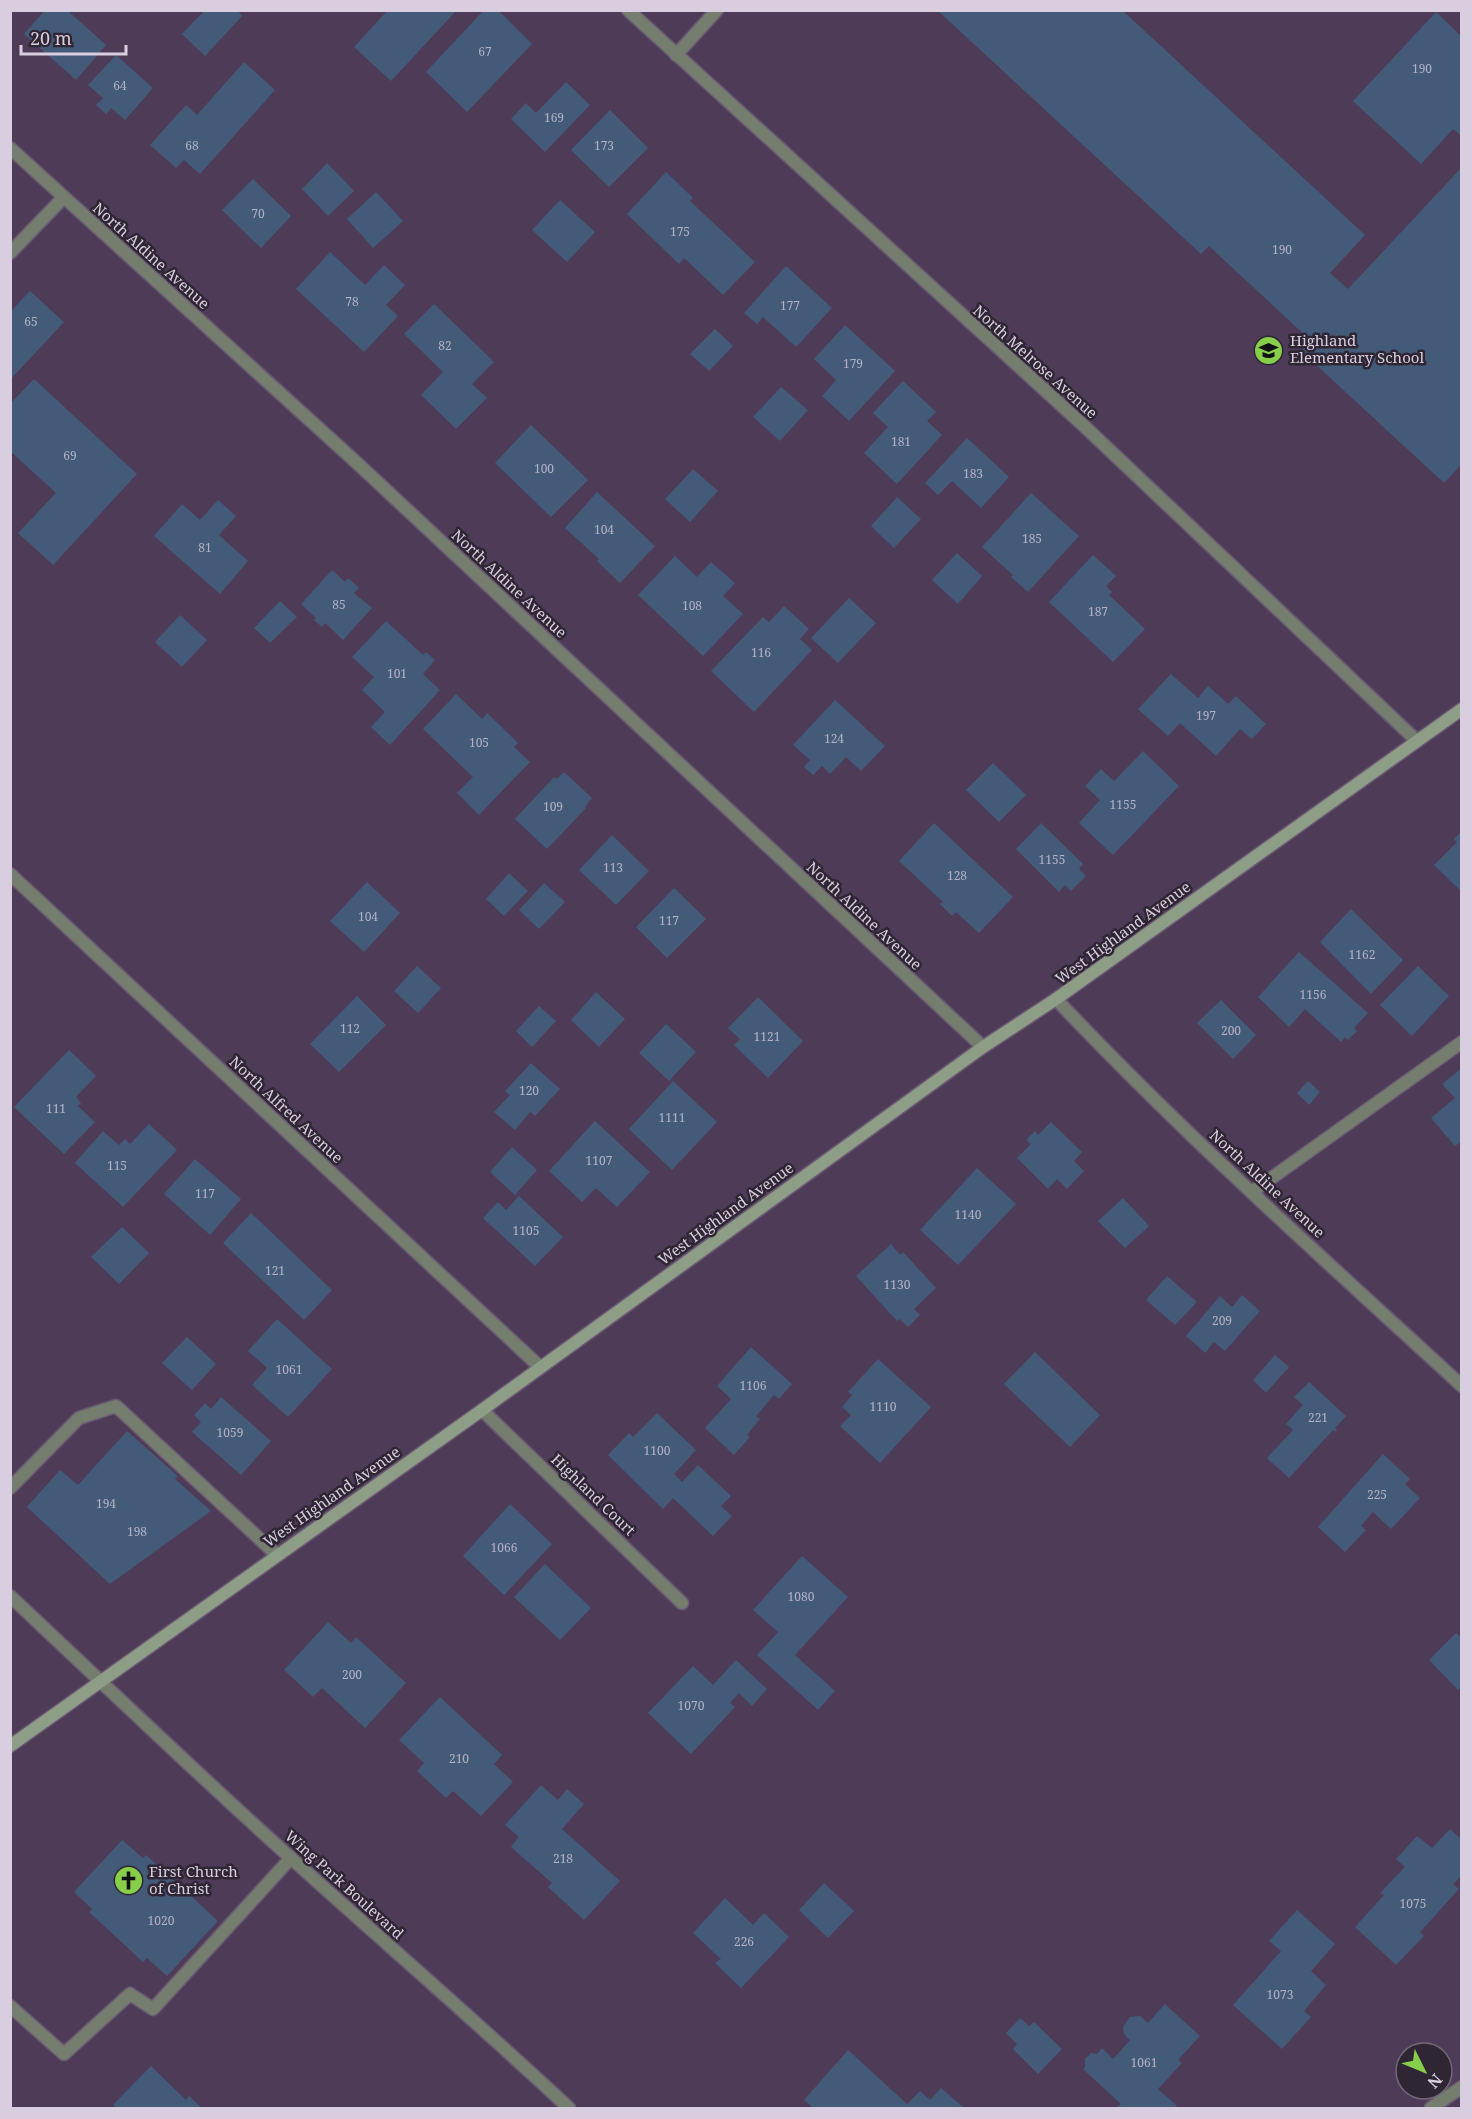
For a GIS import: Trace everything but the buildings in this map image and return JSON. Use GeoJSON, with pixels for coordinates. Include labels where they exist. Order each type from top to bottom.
{"type":"FeatureCollection","features":[{"type":"Feature","properties":{"kind":"main road","name":"West Highland Avenue"},"geometry":{"type":"LineString","coordinates":[[10,1746],[482,1410],[983,1047],[1056,999],[1461,709]]}},
{"type":"Feature","properties":{"kind":"street","name":"North Melrose Avenue"},"geometry":{"type":"LineString","coordinates":[[628,10],[1083,425],[1417,741]]}},
{"type":"Feature","properties":{"kind":"street"},"geometry":{"type":"LineString","coordinates":[[676,55],[717,10]]}},
{"type":"Feature","properties":{"kind":"street","name":"North Aldine Avenue"},"geometry":{"type":"LineString","coordinates":[[10,148],[357,463],[983,1047]]}},
{"type":"Feature","properties":{"kind":"street"},"geometry":{"type":"LineString","coordinates":[[10,253],[64,197]]}},
{"type":"Feature","properties":{"kind":"street","name":"North Alfred Avenue"},"geometry":{"type":"LineString","coordinates":[[10,874],[540,1367]]}},
{"type":"Feature","properties":{"kind":"street","name":"North Aldine Avenue"},"geometry":{"type":"LineString","coordinates":[[1056,999],[1092,1037],[1252,1192],[1461,1386]]}},
{"type":"Feature","properties":{"kind":"street"},"geometry":{"type":"LineString","coordinates":[[1252,1192],[1461,1042]]}},
{"type":"Feature","properties":{"kind":"street"},"geometry":{"type":"LineString","coordinates":[[10,1488],[79,1418],[116,1406],[276,1555]]}},
{"type":"Feature","properties":{"kind":"street","name":"Highland Court"},"geometry":{"type":"LineString","coordinates":[[482,1410],[682,1603]]}},
{"type":"Feature","properties":{"kind":"street","name":"Wing Park Boulevard"},"geometry":{"type":"LineString","coordinates":[[10,1596],[291,1858],[517,2059],[569,2109]]}},
{"type":"Feature","properties":{"kind":"street"},"geometry":{"type":"LineString","coordinates":[[10,2006],[64,2054],[130,1994],[153,2009],[291,1858]]}},
{"type":"Feature","properties":{"kind":"street"},"geometry":{"type":"LineString","coordinates":[[1431,2109],[1461,2087]]}},
{"type":"Feature","properties":{"kind":"place","name":"Highland Elementary School"},"geometry":{"type":"Point","coordinates":[1269,350]}},
{"type":"Feature","properties":{"kind":"place","name":"First Church of Christ"},"geometry":{"type":"Point","coordinates":[128,1881]}}]}
